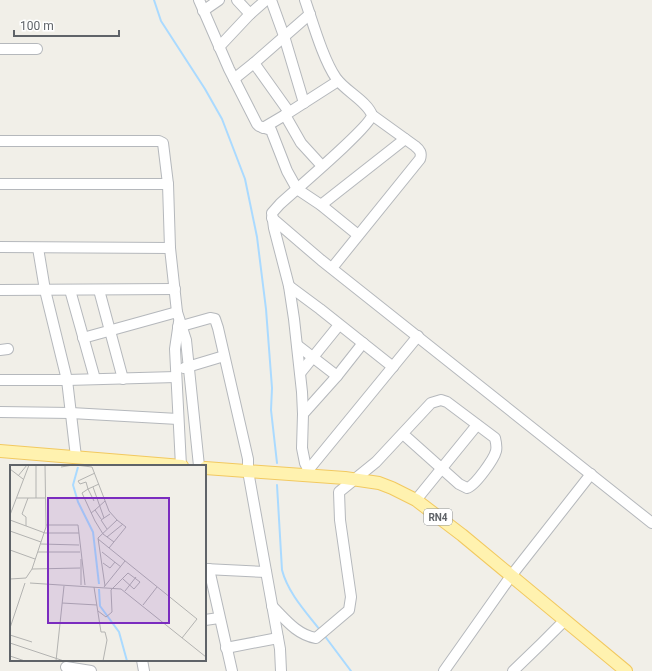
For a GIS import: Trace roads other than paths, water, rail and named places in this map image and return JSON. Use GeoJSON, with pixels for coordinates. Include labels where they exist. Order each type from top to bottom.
{"type":"FeatureCollection","features":[{"type":"Feature","properties":{"kind":"main road"},"geometry":{"type":"LineString","coordinates":[[0,451],[76,457],[89,462],[158,465]]}},
{"type":"Feature","properties":{"kind":"main road","name":"RN4"},"geometry":{"type":"LineString","coordinates":[[206,468],[248,471],[306,472],[378,483],[392,488],[416,500],[462,535],[626,671]]}},
{"type":"Feature","properties":{"kind":"street"},"geometry":{"type":"LineString","coordinates":[[198,0],[234,79],[257,124],[263,128],[271,130],[287,170],[297,188],[358,235]]}},
{"type":"Feature","properties":{"kind":"street"},"geometry":{"type":"LineString","coordinates":[[203,11],[219,0]]}},
{"type":"Feature","properties":{"kind":"street"},"geometry":{"type":"LineString","coordinates":[[237,0],[250,14]]}},
{"type":"Feature","properties":{"kind":"street"},"geometry":{"type":"LineString","coordinates":[[219,47],[250,14],[266,0]]}},
{"type":"Feature","properties":{"kind":"street"},"geometry":{"type":"LineString","coordinates":[[271,0],[284,36],[304,103]]}},
{"type":"Feature","properties":{"kind":"street"},"geometry":{"type":"LineString","coordinates":[[305,0],[325,55],[338,81],[367,107],[372,115],[419,150],[421,156],[332,268]]}},
{"type":"Feature","properties":{"kind":"street"},"geometry":{"type":"LineString","coordinates":[[234,79],[310,14]]}},
{"type":"Feature","properties":{"kind":"street"},"geometry":{"type":"LineString","coordinates":[[0,49],[37,49]]}},
{"type":"Feature","properties":{"kind":"street"},"geometry":{"type":"LineString","coordinates":[[254,63],[287,114],[301,143],[322,166]]}},
{"type":"Feature","properties":{"kind":"street"},"geometry":{"type":"LineString","coordinates":[[263,128],[338,81]]}},
{"type":"Feature","properties":{"kind":"street"},"geometry":{"type":"LineString","coordinates":[[306,472],[302,448],[303,414],[297,345],[289,286],[272,218],[274,209],[367,124],[372,119],[372,115]]}},
{"type":"Feature","properties":{"kind":"street"},"geometry":{"type":"LineString","coordinates":[[321,205],[405,139]]}},
{"type":"Feature","properties":{"kind":"street"},"geometry":{"type":"LineString","coordinates":[[0,141],[162,141],[166,153],[170,248],[174,289],[179,322],[186,340],[199,465]]}},
{"type":"Feature","properties":{"kind":"street"},"geometry":{"type":"LineString","coordinates":[[0,184],[168,184]]}},
{"type":"Feature","properties":{"kind":"street"},"geometry":{"type":"LineString","coordinates":[[272,218],[332,268],[652,523]]}},
{"type":"Feature","properties":{"kind":"street"},"geometry":{"type":"LineString","coordinates":[[0,247],[170,248]]}},
{"type":"Feature","properties":{"kind":"street"},"geometry":{"type":"LineString","coordinates":[[38,248],[45,290],[67,380],[76,457]]}},
{"type":"Feature","properties":{"kind":"street"},"geometry":{"type":"LineString","coordinates":[[289,286],[320,308],[339,325],[393,366]]}},
{"type":"Feature","properties":{"kind":"street"},"geometry":{"type":"LineString","coordinates":[[0,290],[174,289]]}},
{"type":"Feature","properties":{"kind":"street"},"geometry":{"type":"LineString","coordinates":[[70,290],[95,379]]}},
{"type":"Feature","properties":{"kind":"street"},"geometry":{"type":"LineString","coordinates":[[98,290],[123,379]]}},
{"type":"Feature","properties":{"kind":"street"},"geometry":{"type":"LineString","coordinates":[[83,338],[110,331],[210,318],[214,319],[218,328],[248,458],[248,471],[278,638],[281,671]]}},
{"type":"Feature","properties":{"kind":"street"},"geometry":{"type":"LineString","coordinates":[[179,322],[175,341],[181,465]]}},
{"type":"Feature","properties":{"kind":"street"},"geometry":{"type":"LineString","coordinates":[[300,372],[339,325]]}},
{"type":"Feature","properties":{"kind":"street"},"geometry":{"type":"LineString","coordinates":[[306,472],[418,336]]}},
{"type":"Feature","properties":{"kind":"street"},"geometry":{"type":"LineString","coordinates":[[303,414],[337,376],[363,343]]}},
{"type":"Feature","properties":{"kind":"street"},"geometry":{"type":"LineString","coordinates":[[297,345],[337,376]]}},
{"type":"Feature","properties":{"kind":"street"},"geometry":{"type":"LineString","coordinates":[[0,380],[123,379],[176,374],[189,366],[224,356]]}},
{"type":"Feature","properties":{"kind":"street"},"geometry":{"type":"LineString","coordinates":[[272,606],[297,630],[308,637],[316,638],[349,610],[352,597],[340,520],[339,492],[376,462],[404,434],[431,403],[441,400],[447,402],[495,438],[496,450],[487,466],[472,486],[467,488],[459,484],[404,434]]}},
{"type":"Feature","properties":{"kind":"street"},"geometry":{"type":"LineString","coordinates":[[0,412],[72,413],[178,419]]}},
{"type":"Feature","properties":{"kind":"street"},"geometry":{"type":"LineString","coordinates":[[416,500],[477,424]]}},
{"type":"Feature","properties":{"kind":"street"},"geometry":{"type":"LineString","coordinates":[[444,671],[511,576],[591,474]]}},
{"type":"Feature","properties":{"kind":"street"},"geometry":{"type":"LineString","coordinates":[[232,671],[207,569],[266,572]]}},
{"type":"Feature","properties":{"kind":"street"},"geometry":{"type":"LineString","coordinates":[[206,620],[219,618]]}},
{"type":"Feature","properties":{"kind":"street"},"geometry":{"type":"LineString","coordinates":[[513,671],[565,620]]}},
{"type":"Feature","properties":{"kind":"street"},"geometry":{"type":"LineString","coordinates":[[226,648],[278,638]]}},
{"type":"Feature","properties":{"kind":"street"},"geometry":{"type":"LineString","coordinates":[[142,661],[144,671]]}},
{"type":"Feature","properties":{"kind":"street"},"geometry":{"type":"LineString","coordinates":[[66,666],[91,671]]}},
{"type":"Feature","properties":{"kind":"waterway"},"geometry":{"type":"LineString","coordinates":[[154,0],[161,21],[205,89],[222,119],[245,179],[257,237],[266,309],[272,388],[271,410],[277,463]]}},
{"type":"Feature","properties":{"kind":"waterway"},"geometry":{"type":"LineString","coordinates":[[277,485],[282,570],[288,587],[320,630]]}},
{"type":"Feature","properties":{"kind":"waterway"},"geometry":{"type":"LineString","coordinates":[[324,635],[351,671]]}}]}
